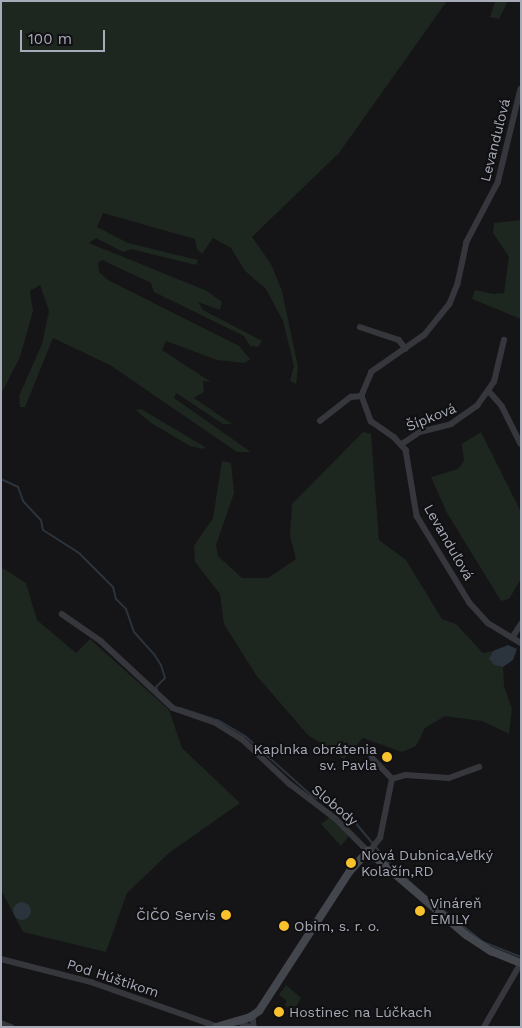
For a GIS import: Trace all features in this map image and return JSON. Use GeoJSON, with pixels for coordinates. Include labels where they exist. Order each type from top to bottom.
{"type":"FeatureCollection","features":[{"type":"Feature","properties":{"kind":"street","name":"Levanduľová"},"geometry":{"type":"LineString","coordinates":[[362,396],[372,372],[406,349],[437,323],[455,293],[468,242],[498,183],[521,89]]}},
{"type":"Feature","properties":{"kind":"street"},"geometry":{"type":"LineString","coordinates":[[360,327],[399,340],[406,349]]}},
{"type":"Feature","properties":{"kind":"street","name":"Šípková"},"geometry":{"type":"LineString","coordinates":[[402,444],[415,434],[459,420],[477,406],[489,391],[498,372],[504,340]]}},
{"type":"Feature","properties":{"kind":"street"},"geometry":{"type":"LineString","coordinates":[[489,391],[502,406],[521,444]]}},
{"type":"Feature","properties":{"kind":"street"},"geometry":{"type":"LineString","coordinates":[[320,422],[351,397],[362,396],[371,421],[402,444]]}},
{"type":"Feature","properties":{"kind":"street","name":"Levanduľová"},"geometry":{"type":"LineString","coordinates":[[402,444],[409,460],[414,507],[423,527],[478,613],[521,643]]}},
{"type":"Feature","properties":{"kind":"street","name":"Slobody"},"geometry":{"type":"LineString","coordinates":[[62,614],[101,641],[173,708],[216,723],[242,739],[290,784],[372,849],[466,935],[491,951],[521,963],[484,1027]]}},
{"type":"Feature","properties":{"kind":"street"},"geometry":{"type":"LineString","coordinates":[[512,638],[521,624]]}},
{"type":"Feature","properties":{"kind":"street"},"geometry":{"type":"LineString","coordinates":[[372,758],[392,779]]}},
{"type":"Feature","properties":{"kind":"street"},"geometry":{"type":"LineString","coordinates":[[392,779],[406,775],[449,778],[479,767]]}},
{"type":"Feature","properties":{"kind":"street"},"geometry":{"type":"LineString","coordinates":[[216,1027],[253,1015],[271,994],[350,871],[372,849],[384,823],[392,779]]}},
{"type":"Feature","properties":{"kind":"street","name":"Pod Húštikom"},"geometry":{"type":"LineString","coordinates":[[1,959],[91,982],[216,1027]]}},
{"type":"Feature","properties":{"kind":"street"},"geometry":{"type":"LineString","coordinates":[[253,1015],[254,1027]]}},
{"type":"Feature","properties":{"kind":"street"},"geometry":{"type":"LineString","coordinates":[[236,1020],[250,1027]]}},
{"type":"Feature","properties":{"kind":"street"},"geometry":{"type":"LineString","coordinates":[[1,1022],[11,1027]]}},
{"type":"Feature","properties":{"kind":"shaded area"},"geometry":{"type":"Polygon","coordinates":[[[1,1],[447,1],[339,153],[252,237],[271,264],[282,291],[298,367],[296,384],[290,381],[294,366],[283,321],[266,289],[245,271],[231,248],[213,238],[202,254],[197,249],[195,239],[103,213],[97,227],[128,243],[198,260],[196,265],[131,249],[123,252],[96,238],[89,243],[207,291],[222,302],[220,310],[198,302],[203,310],[262,341],[258,347],[250,346],[244,336],[154,292],[151,283],[102,260],[98,263],[99,272],[108,280],[239,346],[250,359],[245,363],[217,360],[166,341],[162,350],[211,382],[203,381],[204,392],[194,398],[232,424],[223,424],[176,393],[174,398],[251,452],[237,452],[110,365],[53,338],[25,407],[20,407],[19,396],[42,344],[49,311],[40,285],[30,291],[33,311],[20,357],[1,394],[1,1]]]}},
{"type":"Feature","properties":{"kind":"shaded area"},"geometry":{"type":"Polygon","coordinates":[[[495,1],[508,1],[499,19],[490,17],[495,1]]]}},
{"type":"Feature","properties":{"kind":"shaded area"},"geometry":{"type":"Polygon","coordinates":[[[521,220],[521,319],[472,299],[475,290],[493,294],[504,293],[509,257],[493,233],[494,223],[521,220]]]}},
{"type":"Feature","properties":{"kind":"shaded area"},"geometry":{"type":"Polygon","coordinates":[[[141,409],[205,447],[204,449],[190,446],[151,423],[136,410],[141,409]]]}},
{"type":"Feature","properties":{"kind":"shaded area"},"geometry":{"type":"Polygon","coordinates":[[[363,432],[371,434],[379,540],[406,560],[442,619],[456,624],[483,653],[493,651],[490,661],[503,667],[504,686],[512,709],[509,734],[482,721],[445,716],[425,728],[416,746],[402,752],[363,738],[344,759],[308,735],[256,675],[224,624],[220,594],[195,562],[194,546],[213,518],[222,461],[231,463],[234,493],[216,545],[218,556],[242,578],[268,578],[296,559],[290,536],[292,504],[363,432]]]}},
{"type":"Feature","properties":{"kind":"shaded area"},"geometry":{"type":"Polygon","coordinates":[[[481,432],[521,512],[521,579],[509,599],[501,601],[447,513],[431,477],[458,469],[464,461],[462,444],[481,432]]]}},
{"type":"Feature","properties":{"kind":"shaded area"},"geometry":{"type":"Polygon","coordinates":[[[1,567],[26,583],[37,620],[76,653],[90,639],[169,710],[182,748],[240,803],[169,853],[127,893],[106,952],[23,932],[1,890],[1,567]]]}},
{"type":"Feature","properties":{"kind":"shaded area"},"geometry":{"type":"Polygon","coordinates":[[[508,645],[517,649],[513,660],[503,667],[494,665],[489,659],[493,651],[508,645]]]}},
{"type":"Feature","properties":{"kind":"shaded area"},"geometry":{"type":"Polygon","coordinates":[[[330,817],[349,836],[341,846],[321,824],[330,817]]]}},
{"type":"Feature","properties":{"kind":"shaded area"},"geometry":{"type":"Polygon","coordinates":[[[22,902],[28,905],[31,911],[28,917],[22,920],[16,917],[13,911],[16,905],[22,902]]]}},
{"type":"Feature","properties":{"kind":"shaded area"},"geometry":{"type":"Polygon","coordinates":[[[286,985],[301,998],[293,1011],[284,1005],[287,1001],[279,995],[286,985]]]}},
{"type":"Feature","properties":{"kind":"waterway"},"geometry":{"type":"LineString","coordinates":[[1,479],[18,487],[23,501],[41,520],[43,530],[79,553],[113,587],[116,599],[126,609],[134,632],[154,654],[161,665],[165,678],[156,687],[157,690]]}},
{"type":"Feature","properties":{"kind":"waterway"},"geometry":{"type":"LineString","coordinates":[[180,708],[218,720],[245,736],[312,796],[351,814],[358,826],[390,864],[429,899]]}},
{"type":"Feature","properties":{"kind":"waterway"},"geometry":{"type":"LineString","coordinates":[[433,902],[483,942],[521,957]]}},
{"type":"Feature","properties":{"kind":"place","name":"Kaplnka obrátenia sv. Pavla"},"geometry":{"type":"Point","coordinates":[387,757]}},
{"type":"Feature","properties":{"kind":"place","name":"Nová Dubnica,Veľký Kolačín,RD"},"geometry":{"type":"Point","coordinates":[351,863]}},
{"type":"Feature","properties":{"kind":"place","name":"Vináreň EMILY"},"geometry":{"type":"Point","coordinates":[420,911]}},
{"type":"Feature","properties":{"kind":"place","name":"ČIČO Servis"},"geometry":{"type":"Point","coordinates":[226,915]}},
{"type":"Feature","properties":{"kind":"place","name":"Obim, s. r. o."},"geometry":{"type":"Point","coordinates":[284,926]}},
{"type":"Feature","properties":{"kind":"place","name":"Hostinec na Lúčkach"},"geometry":{"type":"Point","coordinates":[279,1012]}}]}
